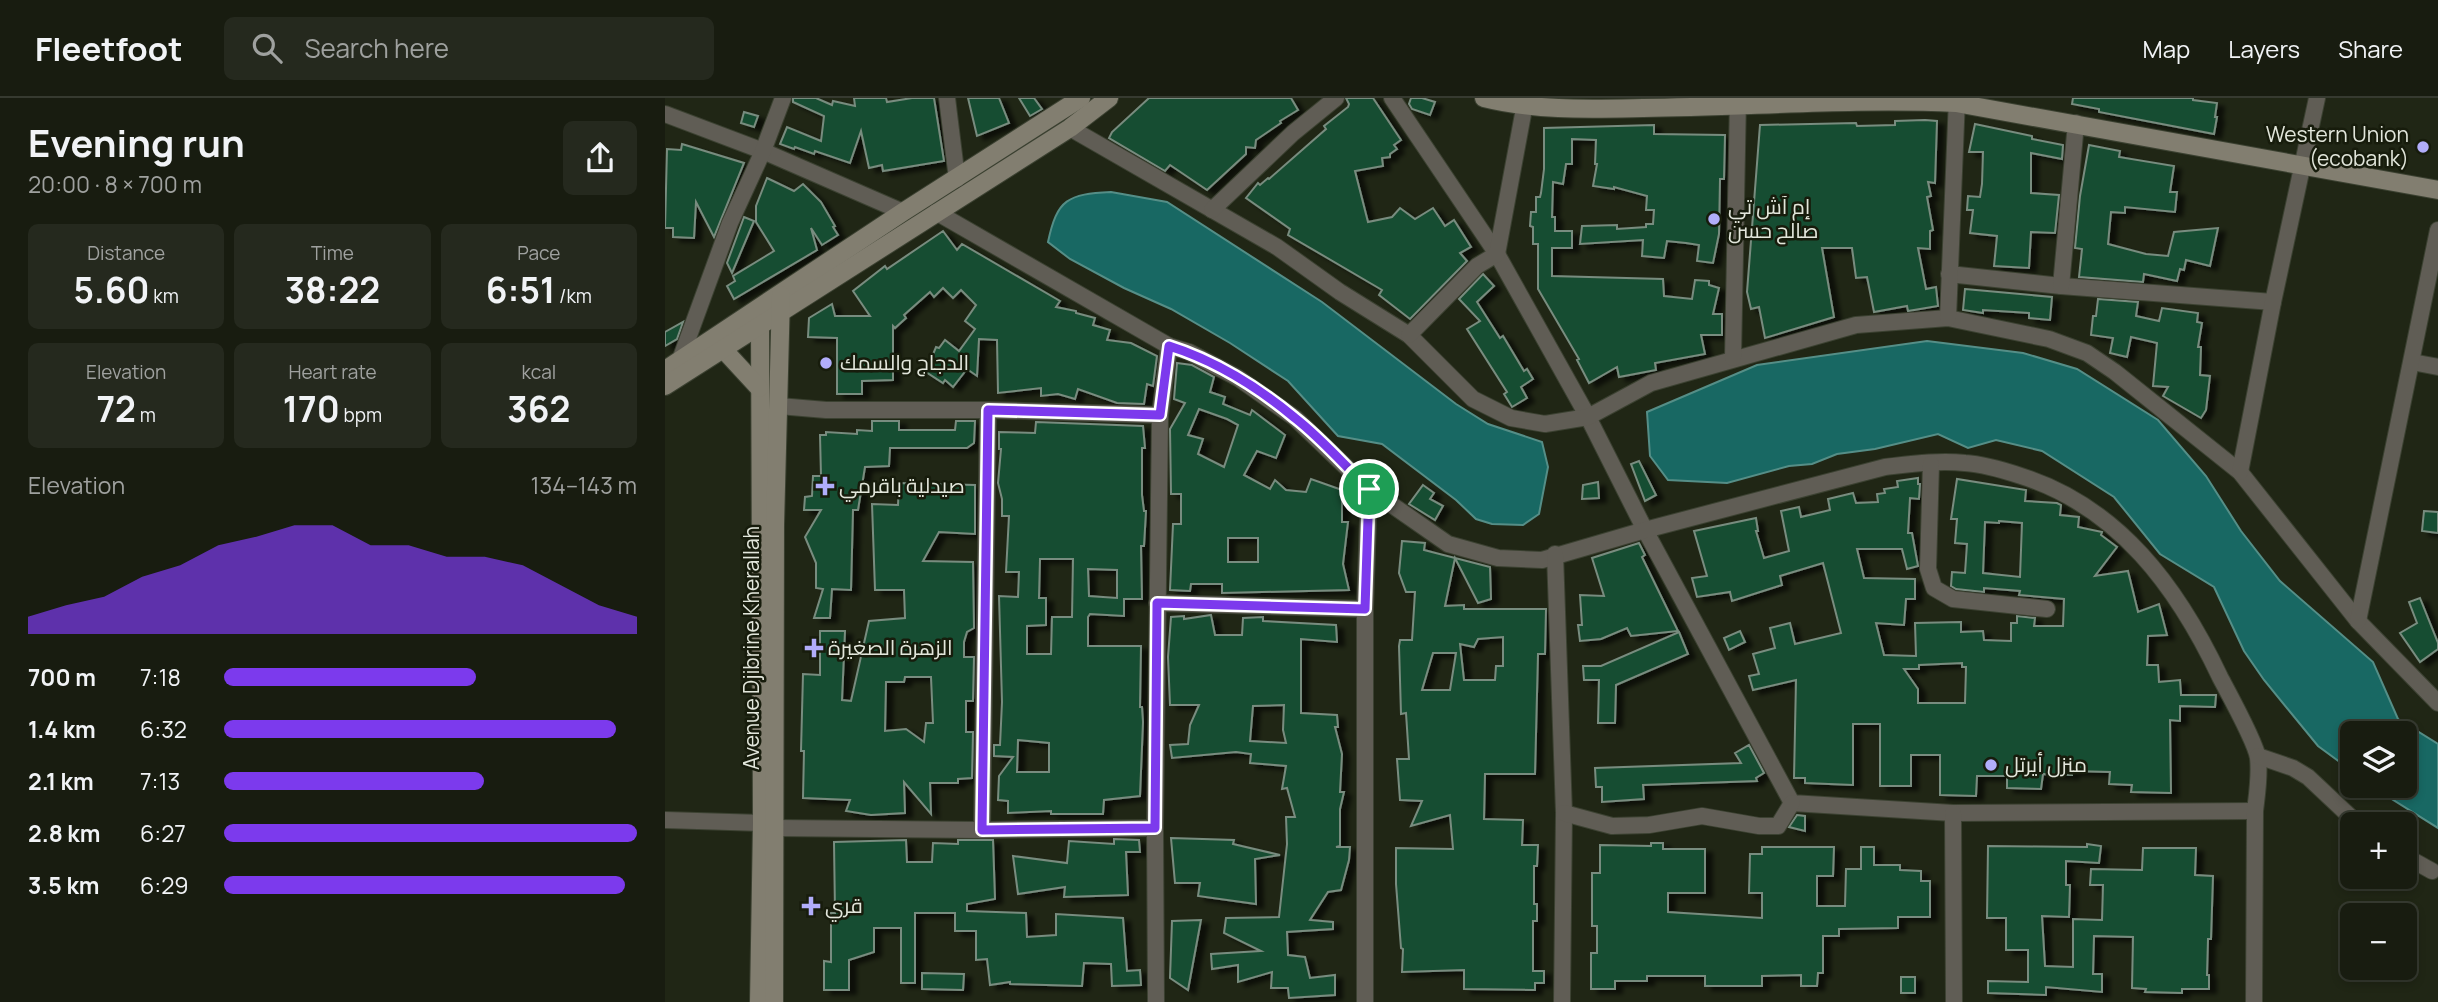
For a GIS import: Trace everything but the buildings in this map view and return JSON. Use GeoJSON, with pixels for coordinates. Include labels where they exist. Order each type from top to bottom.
{"type":"FeatureCollection","features":[{"type":"Feature","properties":{"kind":"street"},"geometry":{"type":"LineString","coordinates":[[673,365],[783,98]]}},
{"type":"Feature","properties":{"kind":"street"},"geometry":{"type":"LineString","coordinates":[[947,98],[957,179]]}},
{"type":"Feature","properties":{"kind":"street"},"geometry":{"type":"LineString","coordinates":[[782,303],[903,212],[1081,98]]}},
{"type":"Feature","properties":{"kind":"street"},"geometry":{"type":"LineString","coordinates":[[673,365],[936,212],[1070,128],[1109,98]]}},
{"type":"Feature","properties":{"kind":"street"},"geometry":{"type":"LineString","coordinates":[[1212,210],[1293,133],[1336,98]]}},
{"type":"Feature","properties":{"kind":"street"},"geometry":{"type":"LineString","coordinates":[[1392,98],[1497,254],[1588,417],[1645,530],[1792,803]]}},
{"type":"Feature","properties":{"kind":"street"},"geometry":{"type":"LineString","coordinates":[[1485,98],[1587,108],[1957,100],[2438,190]]}},
{"type":"Feature","properties":{"kind":"street"},"geometry":{"type":"LineString","coordinates":[[2240,472],[2317,98]]}},
{"type":"Feature","properties":{"kind":"street"},"geometry":{"type":"LineString","coordinates":[[1948,318],[1957,100]]}},
{"type":"Feature","properties":{"kind":"street"},"geometry":{"type":"LineString","coordinates":[[1409,335],[1477,266],[1497,254],[1526,102]]}},
{"type":"Feature","properties":{"kind":"street"},"geometry":{"type":"LineString","coordinates":[[1733,358],[1737,103]]}},
{"type":"Feature","properties":{"kind":"street"},"geometry":{"type":"LineString","coordinates":[[665,114],[763,151],[903,212]]}},
{"type":"Feature","properties":{"kind":"street"},"geometry":{"type":"LineString","coordinates":[[2061,286],[2075,123]]}},
{"type":"Feature","properties":{"kind":"street"},"geometry":{"type":"LineString","coordinates":[[1070,128],[1277,247],[1340,292],[1409,335],[1473,399],[1511,418],[1545,424],[1588,417],[1651,383],[1856,325],[1948,318],[2049,339],[2087,354],[2115,372],[2240,472],[2358,621],[2438,703]]}},
{"type":"Feature","properties":{"kind":"street"},"geometry":{"type":"LineString","coordinates":[[936,212],[1169,346],[1188,352],[1238,378],[1295,418],[1369,489],[1448,544],[1498,558],[1542,559],[1885,467],[1963,462],[2039,482],[2083,502],[2115,528],[2151,564],[2200,635],[2258,756],[2259,784],[2255,811],[2254,1002]]}},
{"type":"Feature","properties":{"kind":"street"},"geometry":{"type":"LineString","coordinates":[[2358,621],[2438,230]]}},
{"type":"Feature","properties":{"kind":"street"},"geometry":{"type":"LineString","coordinates":[[1949,274],[2061,286],[2273,302]]}},
{"type":"Feature","properties":{"kind":"street","name":"Avenue Djibrine Kherallah"},"geometry":{"type":"LineString","coordinates":[[759,1002],[768,825],[782,303]]}},
{"type":"Feature","properties":{"kind":"street"},"geometry":{"type":"LineString","coordinates":[[665,386],[723,349],[759,317]]}},
{"type":"Feature","properties":{"kind":"street","name":"Avenue Djibrine Kherallah"},"geometry":{"type":"LineString","coordinates":[[759,317],[768,825],[774,1002]]}},
{"type":"Feature","properties":{"kind":"street"},"geometry":{"type":"LineString","coordinates":[[1157,1002],[1155,828],[1160,415],[1169,346]]}},
{"type":"Feature","properties":{"kind":"street"},"geometry":{"type":"LineString","coordinates":[[723,349],[759,388]]}},
{"type":"Feature","properties":{"kind":"street"},"geometry":{"type":"LineString","coordinates":[[2413,362],[2438,367]]}},
{"type":"Feature","properties":{"kind":"street"},"geometry":{"type":"LineString","coordinates":[[779,406],[826,410],[988,410],[1160,415]]}},
{"type":"Feature","properties":{"kind":"street"},"geometry":{"type":"LineString","coordinates":[[982,830],[988,410]]}},
{"type":"Feature","properties":{"kind":"street"},"geometry":{"type":"LineString","coordinates":[[1931,464],[1928,569],[1934,588],[1953,599],[2047,609]]}},
{"type":"Feature","properties":{"kind":"street"},"geometry":{"type":"LineString","coordinates":[[1365,1002],[1365,609],[1369,489]]}},
{"type":"Feature","properties":{"kind":"street"},"geometry":{"type":"LineString","coordinates":[[1555,554],[1564,813],[1562,1002]]}},
{"type":"Feature","properties":{"kind":"street"},"geometry":{"type":"LineString","coordinates":[[1157,603],[1365,609]]}},
{"type":"Feature","properties":{"kind":"street"},"geometry":{"type":"LineString","coordinates":[[2258,756],[2293,768],[2308,777],[2344,812]]}},
{"type":"Feature","properties":{"kind":"street"},"geometry":{"type":"LineString","coordinates":[[1792,803],[1953,813],[2255,811]]}},
{"type":"Feature","properties":{"kind":"street"},"geometry":{"type":"LineString","coordinates":[[1564,813],[1612,826],[1649,825],[1702,816],[1759,826],[1778,826],[1792,803]]}},
{"type":"Feature","properties":{"kind":"street"},"geometry":{"type":"LineString","coordinates":[[1953,813],[1954,1002]]}},
{"type":"Feature","properties":{"kind":"street"},"geometry":{"type":"LineString","coordinates":[[665,820],[982,830],[1155,828]]}},
{"type":"Feature","properties":{"kind":"street"},"geometry":{"type":"LineString","coordinates":[[2417,863],[2432,871]]}},
{"type":"Feature","properties":{"kind":"water"},"geometry":{"type":"Polygon","coordinates":[[[1111,192],[1167,202],[1322,302],[1456,404],[1488,424],[1542,442],[1548,467],[1539,514],[1523,525],[1492,524],[1476,519],[1456,500],[1382,444],[1338,436],[1288,381],[1230,343],[1171,309],[1070,259],[1048,242],[1056,216],[1067,202],[1075,197],[1111,192]]]}},
{"type":"Feature","properties":{"kind":"water"},"geometry":{"type":"Polygon","coordinates":[[[1927,341],[2023,353],[2077,369],[2158,420],[2206,476],[2241,531],[2280,581],[2373,662],[2401,721],[2340,721],[2340,762],[2318,746],[2244,651],[2214,587],[2160,554],[2114,497],[2042,451],[1996,440],[1968,448],[1938,434],[1875,449],[1837,454],[1812,464],[1789,466],[1727,483],[1668,480],[1650,456],[1647,412],[1757,365],[1927,341]]]}},
{"type":"Feature","properties":{"kind":"water"},"geometry":{"type":"Polygon","coordinates":[[[2417,731],[2438,744],[2438,828],[2417,815],[2417,812],[2390,798],[2417,798],[2417,731]]]}},
{"type":"Feature","properties":{"kind":"place","name":"Western Union (ecobank)"},"geometry":{"type":"Point","coordinates":[2423,147]}},
{"type":"Feature","properties":{"kind":"place","name":"إم آش تي صالح حسن"},"geometry":{"type":"Point","coordinates":[1714,219]}},
{"type":"Feature","properties":{"kind":"place","name":"الدجاج والسمك"},"geometry":{"type":"Point","coordinates":[826,363]}},
{"type":"Feature","properties":{"kind":"place","name":"صيدلية باقرمي"},"geometry":{"type":"Point","coordinates":[825,486]}},
{"type":"Feature","properties":{"kind":"place","name":"الزهرة الصغيرة"},"geometry":{"type":"Point","coordinates":[814,648]}},
{"type":"Feature","properties":{"kind":"place","name":"منزل أيرتل"},"geometry":{"type":"Point","coordinates":[1991,765]}},
{"type":"Feature","properties":{"kind":"place","name":"قري"},"geometry":{"type":"Point","coordinates":[811,906]}},
{"type":"Feature","properties":{"kind":"route"},"geometry":{"type":"LineString","coordinates":[[1169,346],[1188,352],[1238,378],[1295,418],[1369,489],[1365,609],[1157,603],[1155,828],[982,830],[988,410],[1160,415],[1169,346]]}}]}
